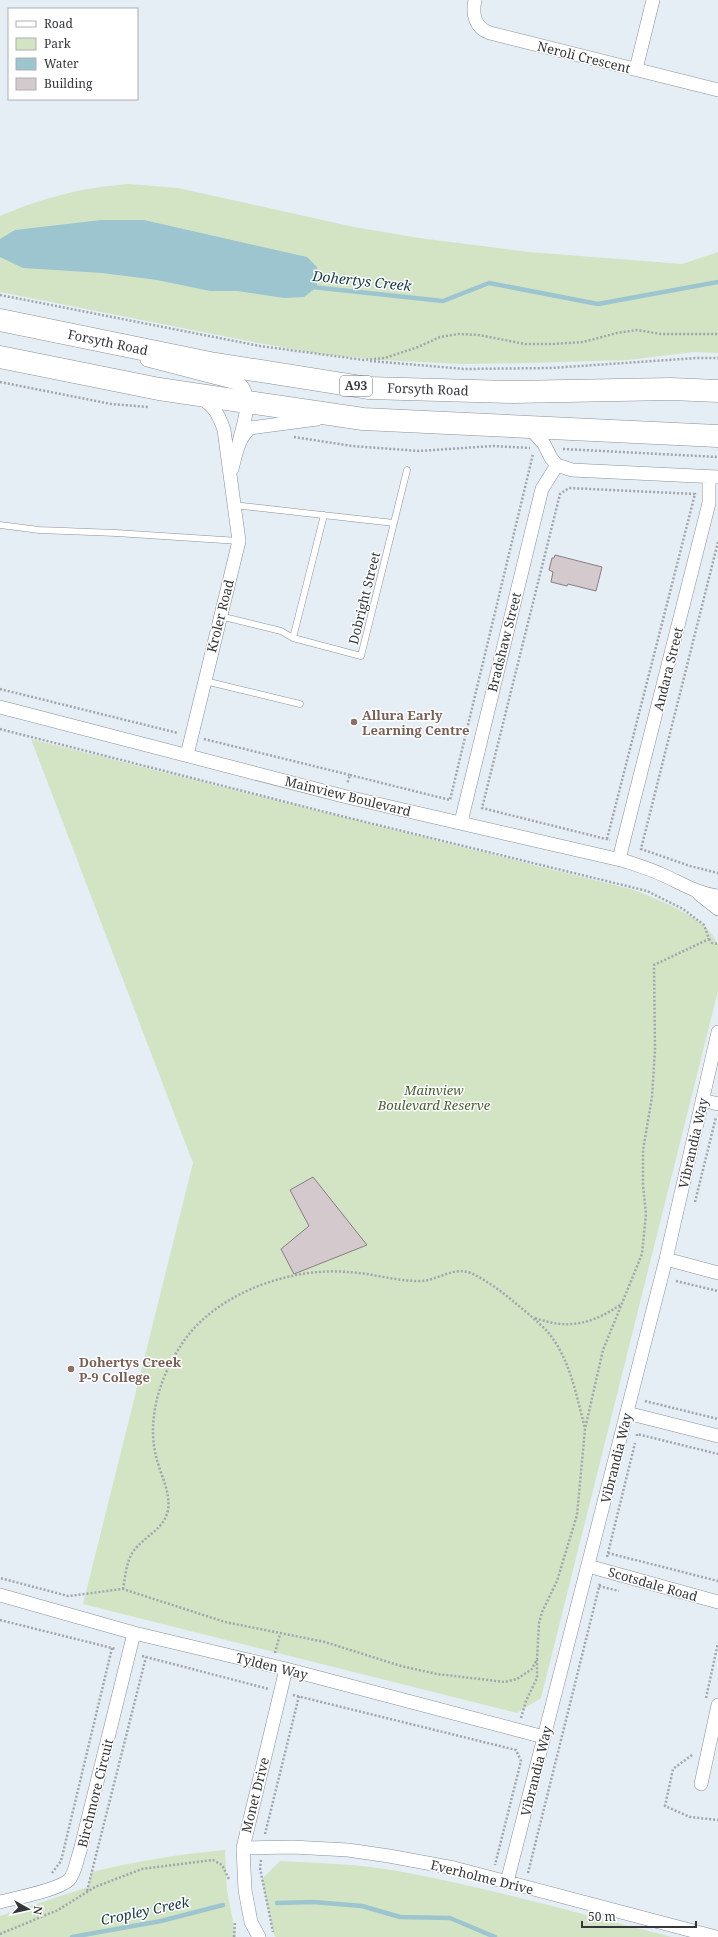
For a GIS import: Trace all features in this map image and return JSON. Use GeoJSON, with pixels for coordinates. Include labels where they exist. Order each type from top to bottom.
{"type":"FeatureCollection","features":[{"type":"Feature","properties":{"kind":"highway","name":"Forsyth Road"},"geometry":{"type":"LineString","coordinates":[[0,320],[210,363],[368,388],[513,392],[671,389],[718,391]]}},
{"type":"Feature","properties":{"kind":"highway","name":"A93"},"geometry":{"type":"LineString","coordinates":[[0,357],[196,395],[363,419],[718,436]]}},
{"type":"Feature","properties":{"kind":"street","name":"Neroli Crescent"},"geometry":{"type":"LineString","coordinates":[[475,0],[474,14],[482,30],[718,90]]}},
{"type":"Feature","properties":{"kind":"street"},"geometry":{"type":"LineString","coordinates":[[636,69],[653,0]]}},
{"type":"Feature","properties":{"kind":"street"},"geometry":{"type":"LineString","coordinates":[[85,337],[150,361],[233,380],[240,384],[246,390],[248,403],[230,475]]}},
{"type":"Feature","properties":{"kind":"street","name":"Kroler Road"},"geometry":{"type":"LineString","coordinates":[[187,755],[239,541],[224,430],[219,415],[210,404],[196,395]]}},
{"type":"Feature","properties":{"kind":"street"},"geometry":{"type":"LineString","coordinates":[[239,442],[250,428],[322,419],[363,419]]}},
{"type":"Feature","properties":{"kind":"street"},"geometry":{"type":"LineString","coordinates":[[529,428],[544,444],[551,458],[557,465],[572,470],[714,477]]}},
{"type":"Feature","properties":{"kind":"street","name":"Bradshaw Street"},"geometry":{"type":"LineString","coordinates":[[461,822],[542,489],[557,465]]}},
{"type":"Feature","properties":{"kind":"street","name":"Andara Street"},"geometry":{"type":"LineString","coordinates":[[619,859],[709,503],[714,477]]}},
{"type":"Feature","properties":{"kind":"street","name":"Mainview Boulevard"},"geometry":{"type":"LineString","coordinates":[[0,707],[343,796],[619,859],[661,874],[693,890],[708,895],[718,896]]}},
{"type":"Feature","properties":{"kind":"street","name":"Mainview Boulevard"},"geometry":{"type":"LineString","coordinates":[[693,890],[718,909]]}},
{"type":"Feature","properties":{"kind":"street","name":"Vibrandia Way"},"geometry":{"type":"LineString","coordinates":[[507,1882],[666,1259],[718,1032]]}},
{"type":"Feature","properties":{"kind":"street"},"geometry":{"type":"LineString","coordinates":[[702,1100],[718,1104]]}},
{"type":"Feature","properties":{"kind":"street"},"geometry":{"type":"LineString","coordinates":[[666,1259],[718,1273]]}},
{"type":"Feature","properties":{"kind":"street"},"geometry":{"type":"LineString","coordinates":[[627,1413],[718,1436]]}},
{"type":"Feature","properties":{"kind":"street","name":"Scotsdale Road"},"geometry":{"type":"LineString","coordinates":[[588,1566],[718,1602]]}},
{"type":"Feature","properties":{"kind":"street","name":"Tylden Way"},"geometry":{"type":"LineString","coordinates":[[0,1595],[134,1633],[286,1669],[544,1737]]}},
{"type":"Feature","properties":{"kind":"street","name":"Birchmore Circuit"},"geometry":{"type":"LineString","coordinates":[[0,1902],[64,1884],[72,1876],[80,1851],[134,1633]]}},
{"type":"Feature","properties":{"kind":"street","name":"Monet Drive"},"geometry":{"type":"LineString","coordinates":[[259,1937],[251,1922],[245,1890],[243,1848],[286,1669]]}},
{"type":"Feature","properties":{"kind":"street"},"geometry":{"type":"LineString","coordinates":[[701,1784],[718,1706]]}},
{"type":"Feature","properties":{"kind":"street","name":"Everholme Drive"},"geometry":{"type":"LineString","coordinates":[[243,1848],[262,1847],[348,1850],[454,1868],[716,1937]]}},
{"type":"Feature","properties":{"kind":"street","name":"Monet Drive"},"geometry":{"type":"LineString","coordinates":[[248,1937],[251,1922]]}},
{"type":"Feature","properties":{"kind":"lane","name":"Dobright Street"},"geometry":{"type":"LineString","coordinates":[[220,616],[281,631],[293,638],[361,656],[407,470]]}},
{"type":"Feature","properties":{"kind":"lane"},"geometry":{"type":"LineString","coordinates":[[233,505],[394,523]]}},
{"type":"Feature","properties":{"kind":"lane"},"geometry":{"type":"LineString","coordinates":[[293,638],[324,515]]}},
{"type":"Feature","properties":{"kind":"lane"},"geometry":{"type":"LineString","coordinates":[[0,525],[39,530],[116,533],[239,541]]}},
{"type":"Feature","properties":{"kind":"lane"},"geometry":{"type":"LineString","coordinates":[[204,681],[300,704]]}},
{"type":"Feature","properties":{"kind":"path"},"geometry":{"type":"LineString","coordinates":[[0,295],[260,346],[364,360],[473,368],[551,368],[697,358],[718,358]]}},
{"type":"Feature","properties":{"kind":"path"},"geometry":{"type":"LineString","coordinates":[[364,360],[385,358],[418,347],[440,337],[458,334],[479,335],[525,344],[583,342],[617,333],[637,330],[661,334],[718,334]]}},
{"type":"Feature","properties":{"kind":"path"},"geometry":{"type":"LineString","coordinates":[[350,775],[450,800],[535,448]]}},
{"type":"Feature","properties":{"kind":"path"},"geometry":{"type":"LineString","coordinates":[[569,488],[695,494],[640,708],[608,839],[482,808],[560,494],[569,488]]}},
{"type":"Feature","properties":{"kind":"path"},"geometry":{"type":"LineString","coordinates":[[718,542],[641,848],[690,866],[718,873]]}},
{"type":"Feature","properties":{"kind":"path"},"geometry":{"type":"LineString","coordinates":[[0,729],[647,891],[683,909],[704,925],[709,939],[712,943],[718,944]]}},
{"type":"Feature","properties":{"kind":"path"},"geometry":{"type":"LineString","coordinates":[[511,1749],[526,1701],[537,1678],[539,1623],[542,1612],[557,1581],[577,1515],[585,1429],[603,1350],[642,1254],[646,1214],[642,1185],[643,1150],[652,1097],[655,1050],[654,965],[709,939]]}},
{"type":"Feature","properties":{"kind":"path"},"geometry":{"type":"LineString","coordinates":[[123,1589],[131,1554],[162,1524],[167,1512],[169,1498],[156,1454],[154,1430],[154,1414],[165,1375],[175,1355],[187,1337],[203,1319],[221,1306],[271,1281],[295,1275],[346,1271],[420,1282],[452,1271],[461,1271],[471,1274],[500,1290],[547,1332],[569,1369],[585,1429]]}},
{"type":"Feature","properties":{"kind":"path"},"geometry":{"type":"LineString","coordinates":[[676,1281],[718,1291]]}},
{"type":"Feature","properties":{"kind":"path"},"geometry":{"type":"LineString","coordinates":[[532,1317],[562,1324],[579,1324],[593,1321],[620,1305]]}},
{"type":"Feature","properties":{"kind":"path"},"geometry":{"type":"LineString","coordinates":[[645,1401],[718,1419]]}},
{"type":"Feature","properties":{"kind":"path"},"geometry":{"type":"LineString","coordinates":[[528,1875],[637,1434],[718,1454]]}},
{"type":"Feature","properties":{"kind":"path"},"geometry":{"type":"LineString","coordinates":[[608,1553],[718,1581]]}},
{"type":"Feature","properties":{"kind":"path"},"geometry":{"type":"LineString","coordinates":[[0,1578],[68,1596],[123,1589],[225,1622],[325,1642],[401,1666],[437,1674],[504,1682],[517,1679],[522,1676],[532,1669],[537,1659]]}},
{"type":"Feature","properties":{"kind":"path"},"geometry":{"type":"LineString","coordinates":[[0,1620],[280,1692],[516,1750],[521,1761],[494,1867]]}},
{"type":"Feature","properties":{"kind":"path"},"geometry":{"type":"LineString","coordinates":[[44,1875],[52,1873],[61,1861],[112,1648]]}},
{"type":"Feature","properties":{"kind":"path"},"geometry":{"type":"LineString","coordinates":[[87,1892],[146,1657]]}},
{"type":"Feature","properties":{"kind":"path"},"geometry":{"type":"LineString","coordinates":[[274,1937],[260,1868],[262,1847],[299,1696]]}},
{"type":"Feature","properties":{"kind":"path"},"geometry":{"type":"LineString","coordinates":[[0,1934],[58,1910],[95,1887],[142,1869],[213,1860],[222,1865],[229,1877],[230,1885]]}},
{"type":"Feature","properties":{"kind":"path"},"geometry":{"type":"LineString","coordinates":[[234,1915],[234,1937]]}},
{"type":"Feature","properties":{"kind":"green space"},"geometry":{"type":"Polygon","coordinates":[[[129,184],[178,188],[354,227],[419,238],[529,252],[682,264],[718,252],[718,353],[694,352],[628,360],[524,363],[463,364],[381,360],[321,354],[259,343],[0,292],[0,216],[63,194],[94,188],[129,184]]]}},
{"type":"Feature","properties":{"kind":"green space","name":"Mainview Boulevard Reserve"},"geometry":{"type":"Polygon","coordinates":[[[31,739],[634,890],[682,911],[705,927],[713,936],[718,945],[718,991],[541,1698],[517,1713],[83,1604],[193,1163],[31,739]]]}},
{"type":"Feature","properties":{"kind":"green space"},"geometry":{"type":"Polygon","coordinates":[[[225,1850],[227,1890],[236,1937],[0,1937],[0,1916],[88,1887],[92,1872],[158,1858],[225,1850]]]}},
{"type":"Feature","properties":{"kind":"green space"},"geometry":{"type":"Polygon","coordinates":[[[280,1861],[354,1865],[398,1871],[501,1893],[672,1937],[276,1937],[274,1935],[262,1879],[280,1861]]]}},
{"type":"Feature","properties":{"kind":"water"},"geometry":{"type":"Polygon","coordinates":[[[101,220],[144,220],[307,257],[317,267],[317,287],[304,297],[284,298],[237,291],[210,291],[157,280],[102,273],[23,268],[0,257],[0,239],[15,230],[101,220]]]}},
{"type":"Feature","properties":{"kind":"building"},"geometry":{"type":"Polygon","coordinates":[[[555,555],[602,567],[596,591],[568,584],[567,586],[551,582],[553,572],[549,570],[552,558],[554,558],[555,555]]]}},
{"type":"Feature","properties":{"kind":"building"},"geometry":{"type":"Polygon","coordinates":[[[313,1177],[367,1245],[294,1274],[281,1249],[309,1226],[290,1190],[313,1177]]]}},
{"type":"Feature","properties":{"kind":"waterway","name":"Dohertys Creek"},"geometry":{"type":"LineString","coordinates":[[312,287],[443,301],[489,283],[598,304],[718,282]]}},
{"type":"Feature","properties":{"kind":"waterway","name":"Cropley Creek"},"geometry":{"type":"LineString","coordinates":[[277,1903],[313,1902],[362,1906],[400,1917],[450,1918],[495,1937]]}},
{"type":"Feature","properties":{"kind":"waterway","name":"Cropley Creek"},"geometry":{"type":"LineString","coordinates":[[72,1937],[161,1921],[223,1905]]}},
{"type":"Feature","properties":{"kind":"place","name":"Allura Early Learning Centre"},"geometry":{"type":"Point","coordinates":[354,722]}},
{"type":"Feature","properties":{"kind":"place","name":"Dohertys Creek P-9 College"},"geometry":{"type":"Point","coordinates":[71,1369]}}]}
